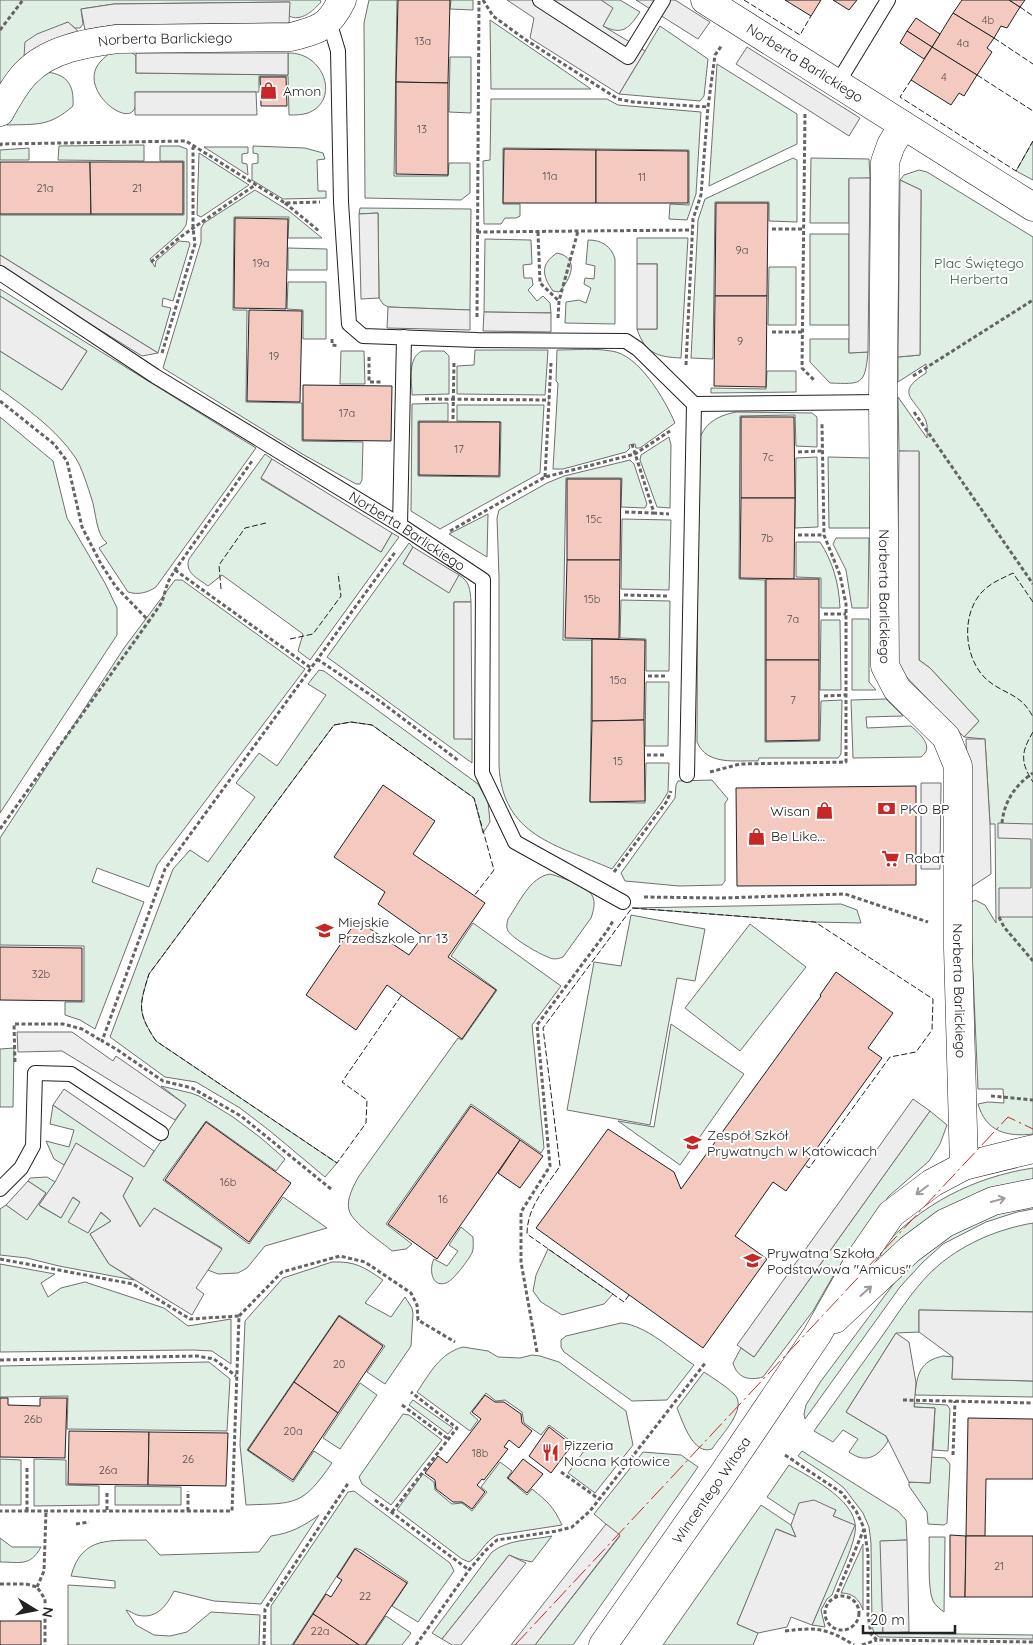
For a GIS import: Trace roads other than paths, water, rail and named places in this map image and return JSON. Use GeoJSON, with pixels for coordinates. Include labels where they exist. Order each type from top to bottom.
{"type":"FeatureCollection","features":[{"type":"Feature","properties":{"kind":"street","name":"Norberta Barlickiego"},"geometry":{"type":"LineString","coordinates":[[705,0],[1033,207]]}},
{"type":"Feature","properties":{"kind":"street","name":"Norberta Barlickiego"},"geometry":{"type":"LineString","coordinates":[[0,112],[16,84],[40,62],[69,49],[92,42],[117,39],[291,37],[313,31],[335,11]]}},
{"type":"Feature","properties":{"kind":"street","name":"Norberta Barlickiego"},"geometry":{"type":"LineString","coordinates":[[903,125],[891,146],[885,162],[888,393],[885,666],[896,689],[946,737],[958,766],[958,948],[964,1166]]}},
{"type":"Feature","properties":{"kind":"street","name":"Wincentego Witosa"},"geometry":{"type":"LineString","coordinates":[[606,1644],[817,1335],[860,1259],[891,1214],[932,1183],[964,1166],[1033,1150]]}},
{"type":"Feature","properties":{"kind":"street","name":"Wincentego Witosa"},"geometry":{"type":"LineString","coordinates":[[817,1335],[910,1249],[945,1223],[993,1201],[1033,1193]]}},
{"type":"Feature","properties":{"kind":"lane"},"geometry":{"type":"LineString","coordinates":[[540,0],[628,57],[663,0]]}},
{"type":"Feature","properties":{"kind":"lane"},"geometry":{"type":"LineString","coordinates":[[837,84],[888,0]]}},
{"type":"Feature","properties":{"kind":"lane"},"geometry":{"type":"LineString","coordinates":[[335,11],[338,51],[341,202],[349,324],[363,336],[478,340],[626,341],[638,349],[689,400],[821,402],[888,393]]}},
{"type":"Feature","properties":{"kind":"lane","name":"Norberta Barlickiego"},"geometry":{"type":"LineString","coordinates":[[0,273],[155,376],[405,529],[483,580],[482,773],[515,842],[623,902]]}},
{"type":"Feature","properties":{"kind":"lane"},"geometry":{"type":"LineString","coordinates":[[404,337],[405,529]]}},
{"type":"Feature","properties":{"kind":"lane"},"geometry":{"type":"LineString","coordinates":[[688,775],[689,400]]}},
{"type":"Feature","properties":{"kind":"lane"},"geometry":{"type":"LineString","coordinates":[[0,1189],[21,1168],[33,1146],[35,1073],[71,1074],[161,1133]]}},
{"type":"Feature","properties":{"kind":"place","name":"Amon"},"geometry":{"type":"Point","coordinates":[269,91]}},
{"type":"Feature","properties":{"kind":"place","name":"PKO BP"},"geometry":{"type":"Point","coordinates":[886,809]}},
{"type":"Feature","properties":{"kind":"place","name":"Wisan"},"geometry":{"type":"Point","coordinates":[824,811]}},
{"type":"Feature","properties":{"kind":"place","name":"Be Like…"},"geometry":{"type":"Point","coordinates":[757,836]}},
{"type":"Feature","properties":{"kind":"place","name":"Rabat"},"geometry":{"type":"Point","coordinates":[891,858]}},
{"type":"Feature","properties":{"kind":"place","name":"Miejskie Przedszkole nr 13"},"geometry":{"type":"Point","coordinates":[324,930]}},
{"type":"Feature","properties":{"kind":"place","name":"Zespół Szkół Prywatnych w Katowicach"},"geometry":{"type":"Point","coordinates":[693,1143]}},
{"type":"Feature","properties":{"kind":"place","name":"Prywatna Szkoła Podstawowa \"Amicus\""},"geometry":{"type":"Point","coordinates":[753,1261]}},
{"type":"Feature","properties":{"kind":"place","name":"Pizzeria Nocna Katowice"},"geometry":{"type":"Point","coordinates":[550,1453]}},
{"type":"Feature","properties":{"kind":"park label","name":"Plac Świętego Herberta"},"geometry":{"type":"Point","coordinates":[979,272]}}]}
